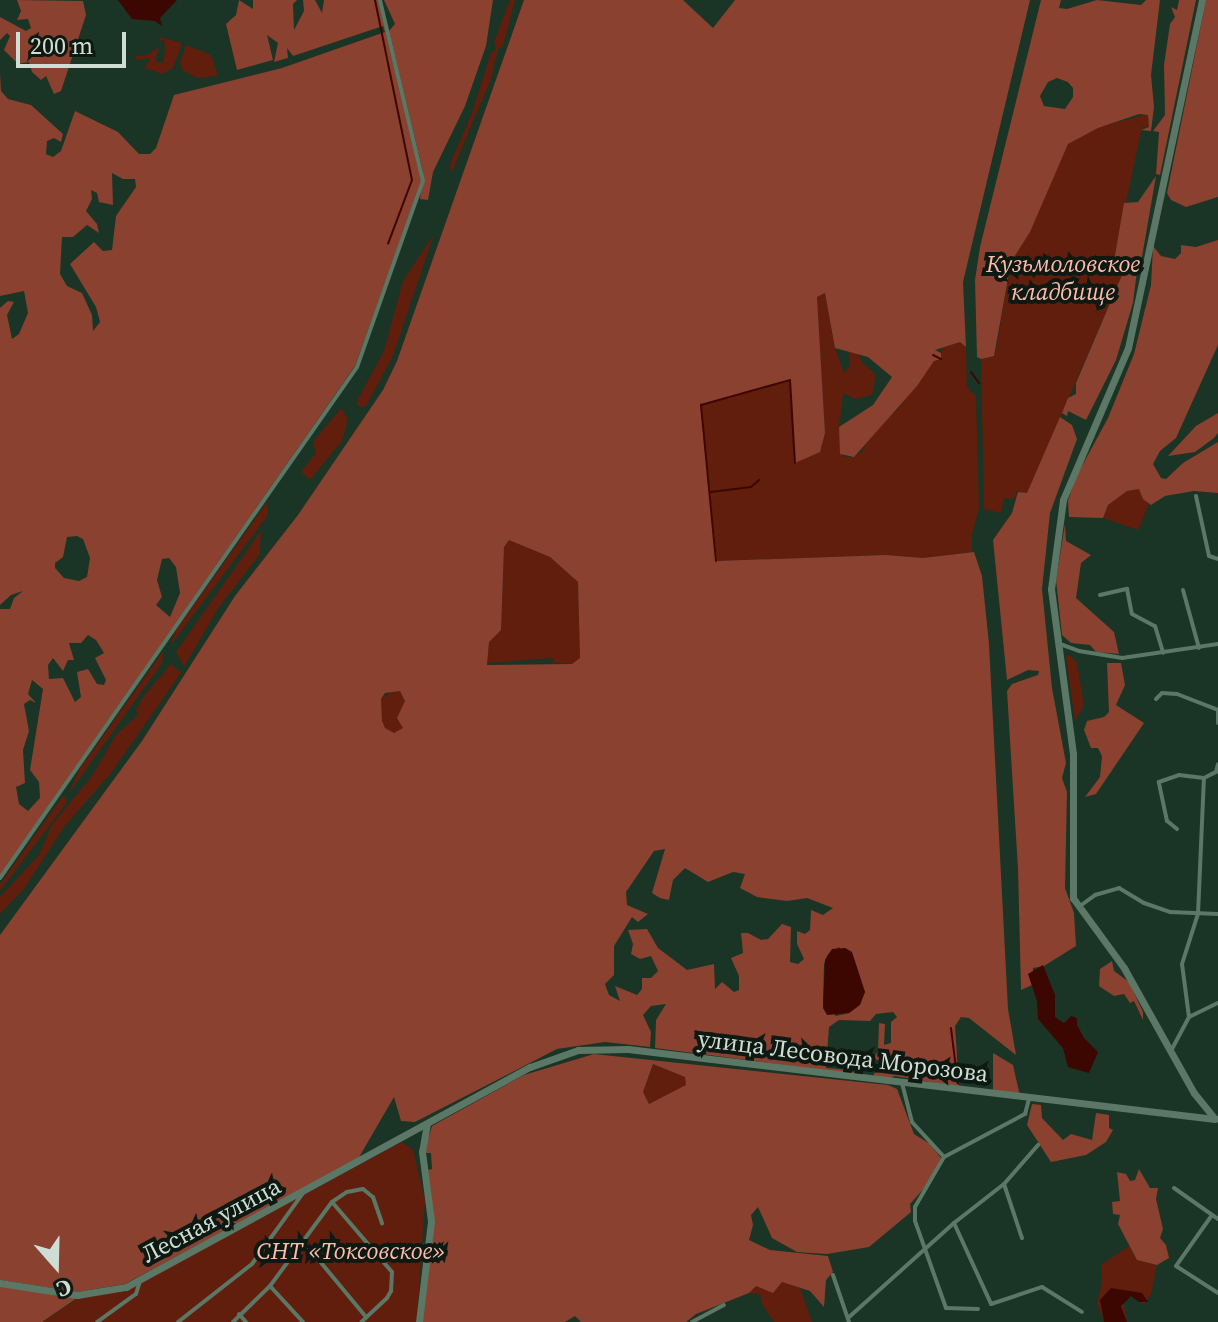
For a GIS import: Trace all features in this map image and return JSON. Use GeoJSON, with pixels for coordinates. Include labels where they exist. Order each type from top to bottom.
{"type":"FeatureCollection","features":[{"type":"Feature","properties":{"kind":"street"},"geometry":{"type":"LineString","coordinates":[[0,878],[357,367],[423,181],[380,0]]}},
{"type":"Feature","properties":{"kind":"street"},"geometry":{"type":"LineString","coordinates":[[1202,0],[1128,348],[1078,460],[1060,509],[1051,589],[1073,754],[1071,880],[1078,908],[1124,968],[1170,1051],[1212,1115],[1218,1108]]}},
{"type":"Feature","properties":{"kind":"street"},"geometry":{"type":"LineString","coordinates":[[1196,496],[1209,556],[1218,559]]}},
{"type":"Feature","properties":{"kind":"street"},"geometry":{"type":"LineString","coordinates":[[1100,595],[1127,589],[1132,614],[1155,626],[1163,653]]}},
{"type":"Feature","properties":{"kind":"street"},"geometry":{"type":"LineString","coordinates":[[1183,590],[1199,648]]}},
{"type":"Feature","properties":{"kind":"street"},"geometry":{"type":"LineString","coordinates":[[1058,643],[1121,658],[1218,644]]}},
{"type":"Feature","properties":{"kind":"street"},"geometry":{"type":"LineString","coordinates":[[1156,699],[1162,693],[1177,694],[1218,710],[1218,720]]}},
{"type":"Feature","properties":{"kind":"street"},"geometry":{"type":"LineString","coordinates":[[1177,829],[1167,821],[1159,782],[1179,775],[1204,778],[1216,772],[1218,764]]}},
{"type":"Feature","properties":{"kind":"street"},"geometry":{"type":"LineString","coordinates":[[1189,1017],[1182,964],[1198,914],[1204,778]]}},
{"type":"Feature","properties":{"kind":"street"},"geometry":{"type":"LineString","coordinates":[[1078,908],[1095,895],[1119,888],[1160,909],[1218,914]]}},
{"type":"Feature","properties":{"kind":"street"},"geometry":{"type":"LineString","coordinates":[[1170,1051],[1189,1017],[1218,1003]]}},
{"type":"Feature","properties":{"kind":"street","name":"улица Лесовода Морозова"},"geometry":{"type":"LineString","coordinates":[[427,1125],[475,1096],[554,1057],[604,1048],[1029,1099],[1197,1117],[1212,1115]]}},
{"type":"Feature","properties":{"kind":"street"},"geometry":{"type":"LineString","coordinates":[[902,1083],[912,1122],[944,1157]]}},
{"type":"Feature","properties":{"kind":"street"},"geometry":{"type":"LineString","coordinates":[[978,1309],[946,1308],[915,1221],[915,1207],[944,1157],[1025,1114],[1029,1099]]}},
{"type":"Feature","properties":{"kind":"street"},"geometry":{"type":"LineString","coordinates":[[419,1322],[431,1221],[422,1152],[427,1125]]}},
{"type":"Feature","properties":{"kind":"street","name":"Лесная улица"},"geometry":{"type":"LineString","coordinates":[[0,1283],[77,1295],[111,1291],[140,1281],[427,1125]]}},
{"type":"Feature","properties":{"kind":"street"},"geometry":{"type":"LineString","coordinates":[[833,1275],[849,1320],[924,1249],[1004,1184],[1038,1145]]}},
{"type":"Feature","properties":{"kind":"street"},"geometry":{"type":"LineString","coordinates":[[1004,1184],[1022,1238]]}},
{"type":"Feature","properties":{"kind":"street"},"geometry":{"type":"LineString","coordinates":[[1174,1188],[1218,1219]]}},
{"type":"Feature","properties":{"kind":"street"},"geometry":{"type":"LineString","coordinates":[[233,1322],[270,1286],[332,1202],[347,1192],[363,1189],[373,1197],[382,1223]]}},
{"type":"Feature","properties":{"kind":"street"},"geometry":{"type":"LineString","coordinates":[[178,1322],[252,1264],[303,1193]]}},
{"type":"Feature","properties":{"kind":"street"},"geometry":{"type":"LineString","coordinates":[[332,1202],[392,1272],[387,1298],[361,1322]]}},
{"type":"Feature","properties":{"kind":"street"},"geometry":{"type":"LineString","coordinates":[[1212,1215],[1176,1266],[1218,1293]]}},
{"type":"Feature","properties":{"kind":"street"},"geometry":{"type":"LineString","coordinates":[[954,1223],[991,1304],[1042,1287],[1079,1310]]}},
{"type":"Feature","properties":{"kind":"street"},"geometry":{"type":"LineString","coordinates":[[303,1241],[366,1317]]}},
{"type":"Feature","properties":{"kind":"street"},"geometry":{"type":"LineString","coordinates":[[97,1322],[136,1294],[140,1281]]}},
{"type":"Feature","properties":{"kind":"street"},"geometry":{"type":"LineString","coordinates":[[270,1286],[303,1322]]}},
{"type":"Feature","properties":{"kind":"street"},"geometry":{"type":"LineString","coordinates":[[692,1322],[724,1305]]}},
{"type":"Feature","properties":{"kind":"street"},"geometry":{"type":"LineString","coordinates":[[239,1314],[246,1322]]}},
{"type":"Feature","properties":{"kind":"street"},"geometry":{"type":"LineString","coordinates":[[105,1316],[109,1322]]}},
{"type":"Feature","properties":{"kind":"green space"},"geometry":{"type":"Polygon","coordinates":[[[510,0],[515,0],[503,46],[498,49],[491,79],[451,174],[450,164],[472,113],[491,53],[496,49],[494,42],[510,0]]]}},
{"type":"Feature","properties":{"kind":"green space"},"geometry":{"type":"Polygon","coordinates":[[[160,37],[182,43],[173,68],[162,74],[145,68],[150,58],[136,60],[136,56],[147,55],[159,47],[155,61],[163,63],[164,40],[158,41],[160,37]]]}},
{"type":"Feature","properties":{"kind":"green space"},"geometry":{"type":"Polygon","coordinates":[[[186,45],[211,55],[218,76],[198,78],[183,71],[180,63],[186,45]]]}},
{"type":"Feature","properties":{"kind":"green space","name":"Кузьмоловское кладбище"},"geometry":{"type":"Polygon","coordinates":[[[1148,114],[1149,127],[1142,127],[1114,260],[1122,275],[1027,494],[1017,491],[1014,499],[1004,498],[1001,513],[984,509],[981,359],[994,356],[1011,261],[1030,232],[1067,144],[1099,127],[1148,114]]]}},
{"type":"Feature","properties":{"kind":"green space"},"geometry":{"type":"Polygon","coordinates":[[[434,234],[393,356],[366,406],[360,407],[357,405],[358,399],[384,351],[403,281],[434,234]]]}},
{"type":"Feature","properties":{"kind":"green space"},"geometry":{"type":"Polygon","coordinates":[[[825,293],[835,348],[844,373],[850,366],[846,330],[862,362],[876,375],[872,395],[855,399],[843,393],[839,427],[843,457],[854,457],[863,450],[870,435],[897,410],[934,361],[940,359],[943,347],[960,342],[966,347],[967,388],[976,396],[979,508],[972,535],[972,552],[923,558],[886,555],[716,561],[701,405],[790,380],[795,462],[820,452],[825,433],[817,297],[825,293]]]}},
{"type":"Feature","properties":{"kind":"green space"},"geometry":{"type":"Polygon","coordinates":[[[341,408],[348,419],[342,441],[310,480],[301,472],[316,453],[313,442],[341,408]]]}},
{"type":"Feature","properties":{"kind":"green space"},"geometry":{"type":"Polygon","coordinates":[[[1139,489],[1149,504],[1138,530],[1103,518],[1108,505],[1127,491],[1139,489]]]}},
{"type":"Feature","properties":{"kind":"green space"},"geometry":{"type":"Polygon","coordinates":[[[267,502],[268,515],[171,645],[174,633],[267,502]]]}},
{"type":"Feature","properties":{"kind":"green space"},"geometry":{"type":"Polygon","coordinates":[[[261,531],[260,554],[219,607],[184,667],[176,652],[261,531]]]}},
{"type":"Feature","properties":{"kind":"green space"},"geometry":{"type":"Polygon","coordinates":[[[509,540],[550,557],[578,582],[580,659],[572,664],[550,662],[554,661],[552,658],[487,663],[489,642],[501,629],[504,547],[509,540]]]}},
{"type":"Feature","properties":{"kind":"green space"},"geometry":{"type":"Polygon","coordinates":[[[164,650],[162,663],[68,795],[79,770],[164,650]]]}},
{"type":"Feature","properties":{"kind":"green space"},"geometry":{"type":"Polygon","coordinates":[[[1069,655],[1077,662],[1084,706],[1075,720],[1066,658],[1069,655]]]}},
{"type":"Feature","properties":{"kind":"green space"},"geometry":{"type":"Polygon","coordinates":[[[171,664],[181,673],[111,773],[64,827],[24,889],[0,914],[0,897],[39,855],[52,825],[92,776],[116,735],[138,715],[136,710],[144,696],[171,664]]]}},
{"type":"Feature","properties":{"kind":"green space"},"geometry":{"type":"Polygon","coordinates":[[[393,691],[400,691],[405,701],[398,717],[404,728],[394,733],[385,728],[382,721],[381,699],[393,691]]]}},
{"type":"Feature","properties":{"kind":"green space"},"geometry":{"type":"Polygon","coordinates":[[[63,796],[67,800],[65,805],[0,891],[0,884],[63,796]]]}},
{"type":"Feature","properties":{"kind":"green space"},"geometry":{"type":"Polygon","coordinates":[[[653,1064],[685,1077],[687,1085],[649,1104],[643,1093],[653,1064]]]}},
{"type":"Feature","properties":{"kind":"green space","name":"СНТ «Токсовское»"},"geometry":{"type":"Polygon","coordinates":[[[402,1142],[413,1150],[425,1200],[417,1322],[43,1322],[78,1298],[122,1290],[141,1282],[402,1142]]]}},
{"type":"Feature","properties":{"kind":"green space"},"geometry":{"type":"Polygon","coordinates":[[[1129,1246],[1137,1260],[1157,1265],[1151,1294],[1144,1304],[1131,1296],[1123,1300],[1127,1322],[1104,1322],[1097,1303],[1102,1282],[1101,1265],[1129,1246]]]}},
{"type":"Feature","properties":{"kind":"green space"},"geometry":{"type":"Polygon","coordinates":[[[782,1282],[800,1288],[812,1322],[774,1322],[762,1304],[760,1294],[749,1293],[756,1285],[764,1288],[782,1282]]]}},
{"type":"Feature","properties":{"kind":"shaded area"},"geometry":{"type":"Polygon","coordinates":[[[17,0],[83,1],[86,15],[61,91],[54,94],[46,76],[41,80],[32,72],[29,62],[18,64],[4,50],[10,36],[7,33],[0,40],[0,17],[26,31],[31,28],[28,19],[17,20],[21,11],[17,0]]]}},
{"type":"Feature","properties":{"kind":"shaded area"},"geometry":{"type":"Polygon","coordinates":[[[118,0],[177,0],[160,18],[162,26],[155,21],[132,19],[118,0]]]}},
{"type":"Feature","properties":{"kind":"shaded area"},"geometry":{"type":"Polygon","coordinates":[[[239,0],[253,9],[253,0],[297,0],[293,4],[294,30],[304,11],[303,0],[315,0],[322,13],[324,0],[378,0],[422,181],[355,366],[0,876],[0,609],[10,609],[14,598],[23,591],[11,595],[0,605],[0,308],[8,301],[14,302],[7,315],[12,339],[19,334],[28,313],[24,291],[0,296],[0,72],[1,91],[8,99],[31,105],[63,134],[61,142],[54,138],[47,141],[46,154],[53,157],[61,151],[75,111],[118,132],[139,154],[150,154],[156,148],[174,95],[282,68],[385,32],[383,26],[293,56],[287,48],[288,58],[274,62],[278,43],[267,35],[273,60],[237,70],[226,24],[236,15],[239,0]],[[112,173],[113,205],[99,202],[97,193],[91,190],[92,199],[86,211],[97,224],[99,233],[87,225],[73,237],[62,237],[60,274],[67,286],[82,293],[92,315],[93,331],[100,322],[96,307],[70,264],[94,242],[103,251],[112,250],[116,216],[136,187],[135,179],[123,179],[112,173]],[[67,537],[63,557],[55,563],[55,568],[64,578],[79,581],[87,577],[90,558],[83,539],[67,537]],[[169,558],[162,559],[157,580],[162,597],[156,605],[170,617],[180,593],[176,567],[169,558]],[[88,635],[81,643],[69,643],[74,660],[68,660],[63,671],[53,658],[48,665],[49,679],[63,678],[75,702],[81,697],[77,672],[88,669],[97,684],[104,685],[106,680],[95,658],[104,653],[96,640],[88,635]],[[32,680],[28,694],[36,703],[30,700],[24,704],[29,731],[23,750],[25,783],[16,787],[19,804],[28,811],[40,798],[39,782],[30,770],[43,689],[32,680]]]}},
{"type":"Feature","properties":{"kind":"shaded area"},"geometry":{"type":"Polygon","coordinates":[[[384,0],[493,0],[486,46],[465,106],[433,172],[428,200],[420,199],[423,172],[389,31],[395,24],[384,0]]]}},
{"type":"Feature","properties":{"kind":"shaded area"},"geometry":{"type":"Polygon","coordinates":[[[524,0],[683,0],[713,28],[735,0],[1030,0],[963,282],[966,347],[960,342],[935,350],[941,353],[941,359],[934,361],[917,386],[854,457],[840,454],[839,427],[873,405],[892,377],[868,357],[835,348],[825,293],[817,297],[825,433],[820,452],[795,463],[790,380],[701,405],[717,561],[886,555],[923,558],[974,552],[982,576],[989,644],[1008,1009],[1016,1055],[969,1018],[961,1017],[955,1026],[959,1087],[895,1076],[888,1079],[874,1077],[874,1073],[883,1072],[883,1061],[873,1059],[878,1051],[879,1023],[885,1024],[884,1045],[891,1043],[891,1022],[897,1017],[893,1012],[876,1014],[870,1021],[839,1020],[829,1027],[826,1068],[862,1071],[861,1075],[655,1048],[656,1020],[666,1004],[651,1006],[643,1015],[651,1032],[650,1047],[605,1042],[557,1049],[415,1122],[401,1121],[394,1097],[358,1159],[125,1284],[77,1292],[0,1280],[0,935],[142,741],[235,596],[298,515],[383,390],[397,361],[524,0]],[[509,540],[504,547],[501,630],[489,642],[487,665],[572,664],[580,658],[578,582],[550,557],[509,540]],[[400,691],[385,693],[381,699],[382,721],[385,728],[394,733],[403,728],[397,718],[405,701],[400,691]],[[665,849],[654,851],[626,892],[627,905],[648,914],[638,922],[632,917],[614,946],[614,975],[605,984],[609,995],[620,1001],[615,986],[637,995],[642,989],[642,978],[651,978],[658,971],[651,956],[640,959],[631,954],[633,944],[628,930],[647,929],[658,948],[687,970],[714,964],[715,989],[722,982],[734,992],[739,990],[739,976],[731,958],[743,953],[741,933],[761,940],[768,939],[782,924],[791,927],[790,962],[798,964],[804,959],[797,944],[797,931],[805,934],[810,930],[811,910],[823,915],[833,908],[807,898],[787,901],[757,897],[740,888],[745,874],[733,872],[708,882],[685,868],[673,880],[669,900],[660,898],[652,893],[665,849]],[[839,947],[828,954],[824,964],[823,1003],[836,1016],[849,1013],[865,992],[839,947]]]}},
{"type":"Feature","properties":{"kind":"shaded area"},"geometry":{"type":"Polygon","coordinates":[[[1041,0],[1061,0],[1059,8],[1067,9],[1097,0],[1141,5],[1146,0],[1160,0],[1151,75],[1154,107],[1151,131],[1141,130],[1149,127],[1148,115],[1139,114],[1098,128],[1068,144],[1030,232],[1011,262],[994,356],[981,359],[977,357],[975,280],[980,247],[1041,0]],[[1057,78],[1048,82],[1040,96],[1044,106],[1065,109],[1073,97],[1073,88],[1068,82],[1057,78]]]}},
{"type":"Feature","properties":{"kind":"shaded area"},"geometry":{"type":"Polygon","coordinates":[[[1179,0],[1196,0],[1160,175],[1156,174],[1159,132],[1153,131],[1165,115],[1164,65],[1170,24],[1175,17],[1171,7],[1177,10],[1179,0]]]}},
{"type":"Feature","properties":{"kind":"shaded area"},"geometry":{"type":"Polygon","coordinates":[[[1206,0],[1218,0],[1218,197],[1186,207],[1171,200],[1167,193],[1206,0]]]}},
{"type":"Feature","properties":{"kind":"shaded area"},"geometry":{"type":"Polygon","coordinates":[[[1156,176],[1133,303],[1116,360],[1086,420],[1068,411],[1067,416],[1062,413],[1068,398],[1076,394],[1076,383],[1122,275],[1114,261],[1124,203],[1138,202],[1156,176]]]}},
{"type":"Feature","properties":{"kind":"shaded area"},"geometry":{"type":"Polygon","coordinates":[[[1218,240],[1218,345],[1176,438],[1160,451],[1153,464],[1161,478],[1166,479],[1183,463],[1218,442],[1218,493],[1194,491],[1165,496],[1151,505],[1143,499],[1139,489],[1127,491],[1108,505],[1103,518],[1069,517],[1068,501],[1076,477],[1108,418],[1134,354],[1151,285],[1153,246],[1161,256],[1175,259],[1181,253],[1181,245],[1196,247],[1218,240]]]}},
{"type":"Feature","properties":{"kind":"shaded area"},"geometry":{"type":"Polygon","coordinates":[[[1218,413],[1218,433],[1214,438],[1195,452],[1168,456],[1196,426],[1218,413]]]}},
{"type":"Feature","properties":{"kind":"shaded area"},"geometry":{"type":"Polygon","coordinates":[[[1060,417],[1072,425],[1077,439],[1050,513],[1042,589],[1052,688],[1066,763],[1062,778],[1067,792],[1065,888],[1074,913],[1076,946],[1044,966],[1033,968],[1032,985],[1021,990],[1018,869],[1007,691],[1012,684],[1038,675],[1039,671],[1028,670],[1007,680],[993,540],[1012,513],[1018,492],[1027,493],[1060,417]]]}},
{"type":"Feature","properties":{"kind":"shaded area"},"geometry":{"type":"Polygon","coordinates":[[[1065,524],[1066,541],[1091,555],[1081,563],[1076,598],[1114,632],[1119,654],[1096,652],[1090,645],[1071,643],[1062,635],[1056,580],[1065,524]]]}},
{"type":"Feature","properties":{"kind":"shaded area"},"geometry":{"type":"Polygon","coordinates":[[[1107,663],[1121,663],[1125,685],[1116,705],[1144,723],[1096,794],[1085,797],[1100,777],[1102,756],[1098,748],[1091,748],[1084,730],[1087,721],[1104,717],[1109,712],[1107,663]]]}},
{"type":"Feature","properties":{"kind":"shaded area"},"geometry":{"type":"Polygon","coordinates":[[[845,948],[852,952],[865,992],[860,1005],[849,1013],[827,1015],[823,1008],[825,960],[832,949],[845,948]]]}},
{"type":"Feature","properties":{"kind":"shaded area"},"geometry":{"type":"Polygon","coordinates":[[[1112,961],[1114,971],[1129,982],[1143,1012],[1143,1020],[1134,1001],[1130,1003],[1124,994],[1114,996],[1099,986],[1100,969],[1112,961]]]}},
{"type":"Feature","properties":{"kind":"shaded area"},"geometry":{"type":"Polygon","coordinates":[[[1043,965],[1055,995],[1055,1017],[1064,1023],[1071,1016],[1077,1018],[1084,1038],[1098,1052],[1089,1073],[1068,1067],[1063,1048],[1038,1019],[1037,1001],[1028,974],[1043,965]]]}},
{"type":"Feature","properties":{"kind":"shaded area"},"geometry":{"type":"Polygon","coordinates":[[[993,1053],[1013,1065],[1020,1096],[993,1092],[993,1053]]]}},
{"type":"Feature","properties":{"kind":"shaded area"},"geometry":{"type":"Polygon","coordinates":[[[594,1054],[888,1085],[897,1089],[914,1134],[930,1144],[941,1158],[928,1184],[910,1204],[911,1212],[869,1247],[827,1254],[797,1252],[772,1238],[758,1207],[751,1215],[753,1225],[749,1240],[770,1250],[828,1256],[833,1272],[826,1280],[824,1307],[810,1291],[782,1282],[773,1293],[756,1286],[749,1293],[696,1314],[686,1322],[581,1322],[575,1316],[565,1322],[422,1322],[434,1220],[427,1170],[432,1169],[431,1153],[424,1153],[432,1126],[524,1075],[594,1054]],[[653,1064],[643,1092],[649,1104],[686,1085],[685,1077],[653,1064]]]}},
{"type":"Feature","properties":{"kind":"shaded area"},"geometry":{"type":"Polygon","coordinates":[[[1032,1104],[1041,1105],[1042,1118],[1063,1140],[1071,1134],[1092,1140],[1096,1113],[1109,1115],[1109,1128],[1113,1130],[1106,1142],[1086,1155],[1051,1162],[1027,1125],[1032,1104]]]}},
{"type":"Feature","properties":{"kind":"shaded area"},"geometry":{"type":"Polygon","coordinates":[[[1139,1169],[1150,1188],[1158,1188],[1156,1199],[1163,1229],[1160,1238],[1166,1245],[1169,1258],[1157,1265],[1137,1260],[1118,1224],[1120,1215],[1113,1214],[1112,1202],[1120,1201],[1117,1172],[1126,1174],[1130,1181],[1135,1180],[1139,1169]]]}},
{"type":"Feature","properties":{"kind":"shaded area"},"geometry":{"type":"Polygon","coordinates":[[[0,1285],[77,1298],[42,1322],[0,1322],[0,1285]]]}},
{"type":"Feature","properties":{"kind":"shaded area"},"geometry":{"type":"Polygon","coordinates":[[[1111,1288],[1142,1293],[1148,1302],[1139,1302],[1131,1296],[1121,1306],[1127,1322],[1104,1322],[1100,1300],[1111,1288]]]}},
{"type":"Feature","properties":{"kind":"waterway"},"geometry":{"type":"LineString","coordinates":[[375,0],[412,180],[388,244]]}},
{"type":"Feature","properties":{"kind":"waterway"},"geometry":{"type":"LineString","coordinates":[[933,355],[941,359]]}},
{"type":"Feature","properties":{"kind":"waterway"},"geometry":{"type":"LineString","coordinates":[[971,372],[979,383]]}},
{"type":"Feature","properties":{"kind":"waterway"},"geometry":{"type":"LineString","coordinates":[[716,561],[701,405],[790,380],[795,463]]}},
{"type":"Feature","properties":{"kind":"waterway"},"geometry":{"type":"LineString","coordinates":[[711,492],[751,487],[759,480]]}},
{"type":"Feature","properties":{"kind":"waterway"},"geometry":{"type":"LineString","coordinates":[[951,1028],[958,1084]]}}]}
